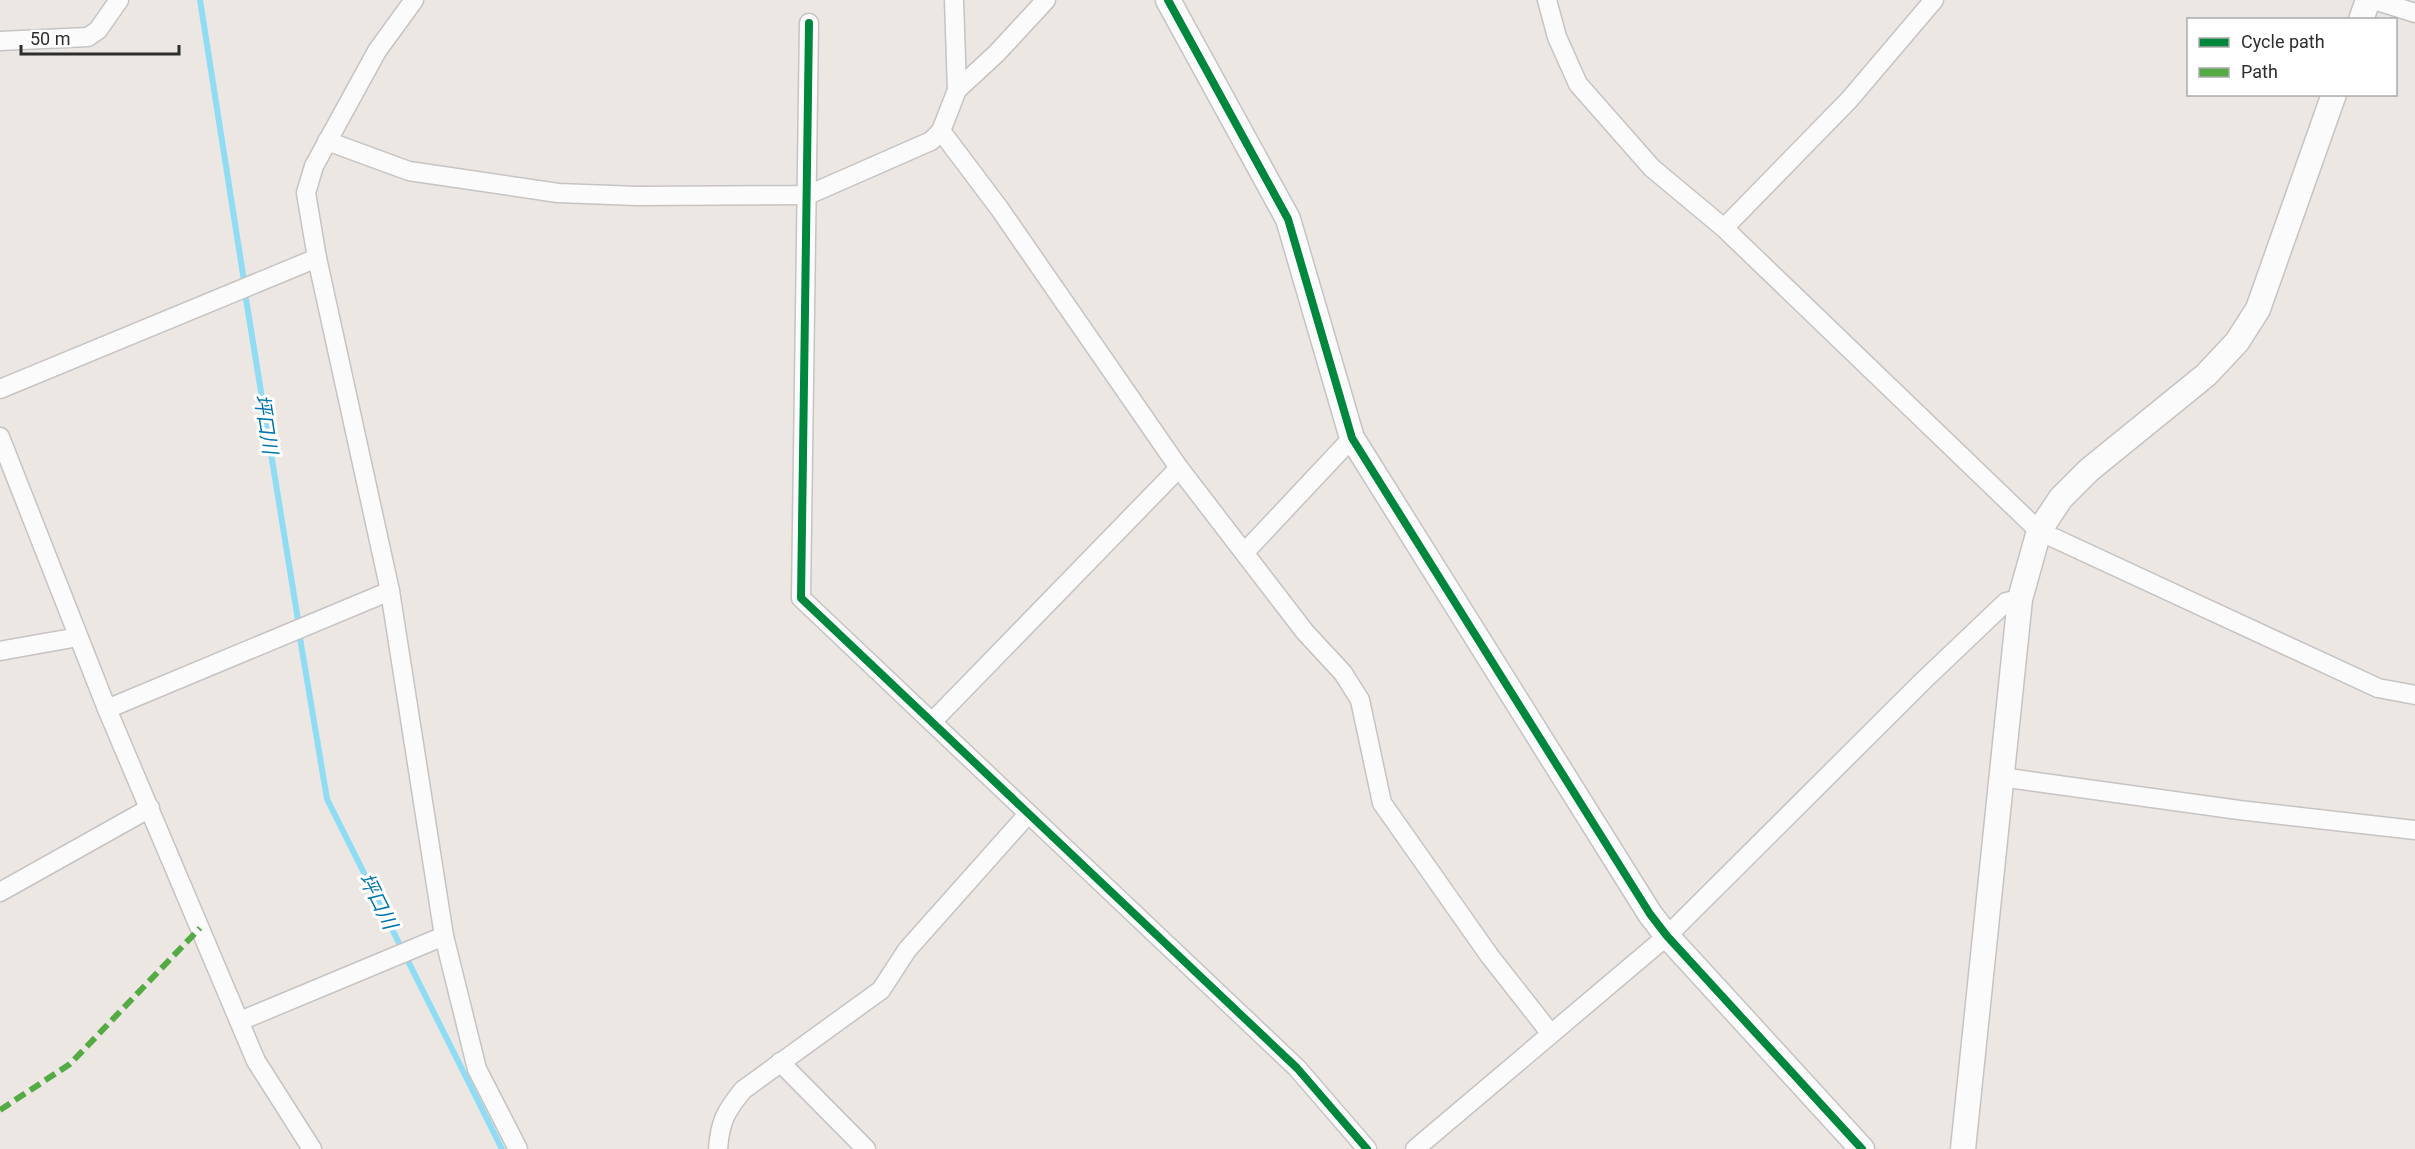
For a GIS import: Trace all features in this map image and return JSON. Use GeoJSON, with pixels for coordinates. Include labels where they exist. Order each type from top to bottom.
{"type":"FeatureCollection","features":[{"type":"Feature","properties":{"kind":"street"},"geometry":{"type":"LineString","coordinates":[[0,41],[88,37],[98,30],[119,0]]}},
{"type":"Feature","properties":{"kind":"street"},"geometry":{"type":"LineString","coordinates":[[414,0],[377,51],[314,166],[306,193],[317,258],[390,591],[444,936],[477,1069],[518,1149]]}},
{"type":"Feature","properties":{"kind":"street"},"geometry":{"type":"LineString","coordinates":[[327,141],[409,171],[558,193],[637,196],[808,195],[931,141],[941,130],[957,90],[954,0]]}},
{"type":"Feature","properties":{"kind":"street"},"geometry":{"type":"LineString","coordinates":[[957,90],[997,53],[1046,0]]}},
{"type":"Feature","properties":{"kind":"street"},"geometry":{"type":"LineString","coordinates":[[1168,0],[1288,219],[1352,438],[1667,936],[1862,1149]]}},
{"type":"Feature","properties":{"kind":"street"},"geometry":{"type":"LineString","coordinates":[[1547,0],[1557,37],[1578,84],[1652,168],[1724,228],[2038,531],[2378,688],[2415,695]]}},
{"type":"Feature","properties":{"kind":"street"},"geometry":{"type":"LineString","coordinates":[[1724,228],[1849,100],[1934,0]]}},
{"type":"Feature","properties":{"kind":"street"},"geometry":{"type":"LineString","coordinates":[[2362,18],[2368,0]]}},
{"type":"Feature","properties":{"kind":"street"},"geometry":{"type":"LineString","coordinates":[[2374,0],[2415,14]]}},
{"type":"Feature","properties":{"kind":"street"},"geometry":{"type":"LineString","coordinates":[[809,22],[801,598],[1297,1068],[1367,1149]]}},
{"type":"Feature","properties":{"kind":"street"},"geometry":{"type":"LineString","coordinates":[[1963,1149],[2020,598],[2038,531],[2061,498],[2089,470],[2206,375],[2237,342],[2258,309],[2333,96]]}},
{"type":"Feature","properties":{"kind":"street"},"geometry":{"type":"LineString","coordinates":[[941,130],[999,208],[1179,468],[1305,632],[1354,687],[1360,700],[1382,803],[1395,825],[1489,955],[1551,1034]]}},
{"type":"Feature","properties":{"kind":"street"},"geometry":{"type":"LineString","coordinates":[[0,389],[317,258]]}},
{"type":"Feature","properties":{"kind":"street"},"geometry":{"type":"LineString","coordinates":[[0,437],[107,709],[256,1061],[312,1149]]}},
{"type":"Feature","properties":{"kind":"street"},"geometry":{"type":"LineString","coordinates":[[1245,552],[1352,438]]}},
{"type":"Feature","properties":{"kind":"street"},"geometry":{"type":"LineString","coordinates":[[932,722],[1179,468]]}},
{"type":"Feature","properties":{"kind":"street"},"geometry":{"type":"LineString","coordinates":[[107,709],[390,591]]}},
{"type":"Feature","properties":{"kind":"street"},"geometry":{"type":"LineString","coordinates":[[1414,1149],[1667,936],[1923,681],[2006,602],[2020,598]]}},
{"type":"Feature","properties":{"kind":"street"},"geometry":{"type":"LineString","coordinates":[[0,651],[78,637]]}},
{"type":"Feature","properties":{"kind":"street"},"geometry":{"type":"LineString","coordinates":[[2001,777],[2239,810],[2415,830]]}},
{"type":"Feature","properties":{"kind":"street"},"geometry":{"type":"LineString","coordinates":[[0,892],[150,808]]}},
{"type":"Feature","properties":{"kind":"street"},"geometry":{"type":"LineString","coordinates":[[718,1149],[719,1131],[726,1110],[743,1090],[881,990],[907,950],[1028,814]]}},
{"type":"Feature","properties":{"kind":"street"},"geometry":{"type":"LineString","coordinates":[[240,1022],[444,936]]}},
{"type":"Feature","properties":{"kind":"street"},"geometry":{"type":"LineString","coordinates":[[780,1062],[859,1147]]}},
{"type":"Feature","properties":{"kind":"waterway","name":"坪口川"},"geometry":{"type":"LineString","coordinates":[[200,0],[244,281]]}},
{"type":"Feature","properties":{"kind":"waterway","name":"坪口川"},"geometry":{"type":"LineString","coordinates":[[246,299],[298,620]]}},
{"type":"Feature","properties":{"kind":"waterway","name":"坪口川"},"geometry":{"type":"LineString","coordinates":[[300,638],[327,799],[502,1149]]}},
{"type":"Feature","properties":{"kind":"marked path"},"geometry":{"type":"LineString","coordinates":[[0,1110],[70,1064],[200,928]]}},
{"type":"Feature","properties":{"kind":"cycle path"},"geometry":{"type":"LineString","coordinates":[[1168,0],[1288,219],[1352,438],[1650,914],[1667,936],[1862,1149]]}},
{"type":"Feature","properties":{"kind":"cycle path"},"geometry":{"type":"LineString","coordinates":[[809,23],[801,598],[1297,1068],[1367,1149]]}}]}
